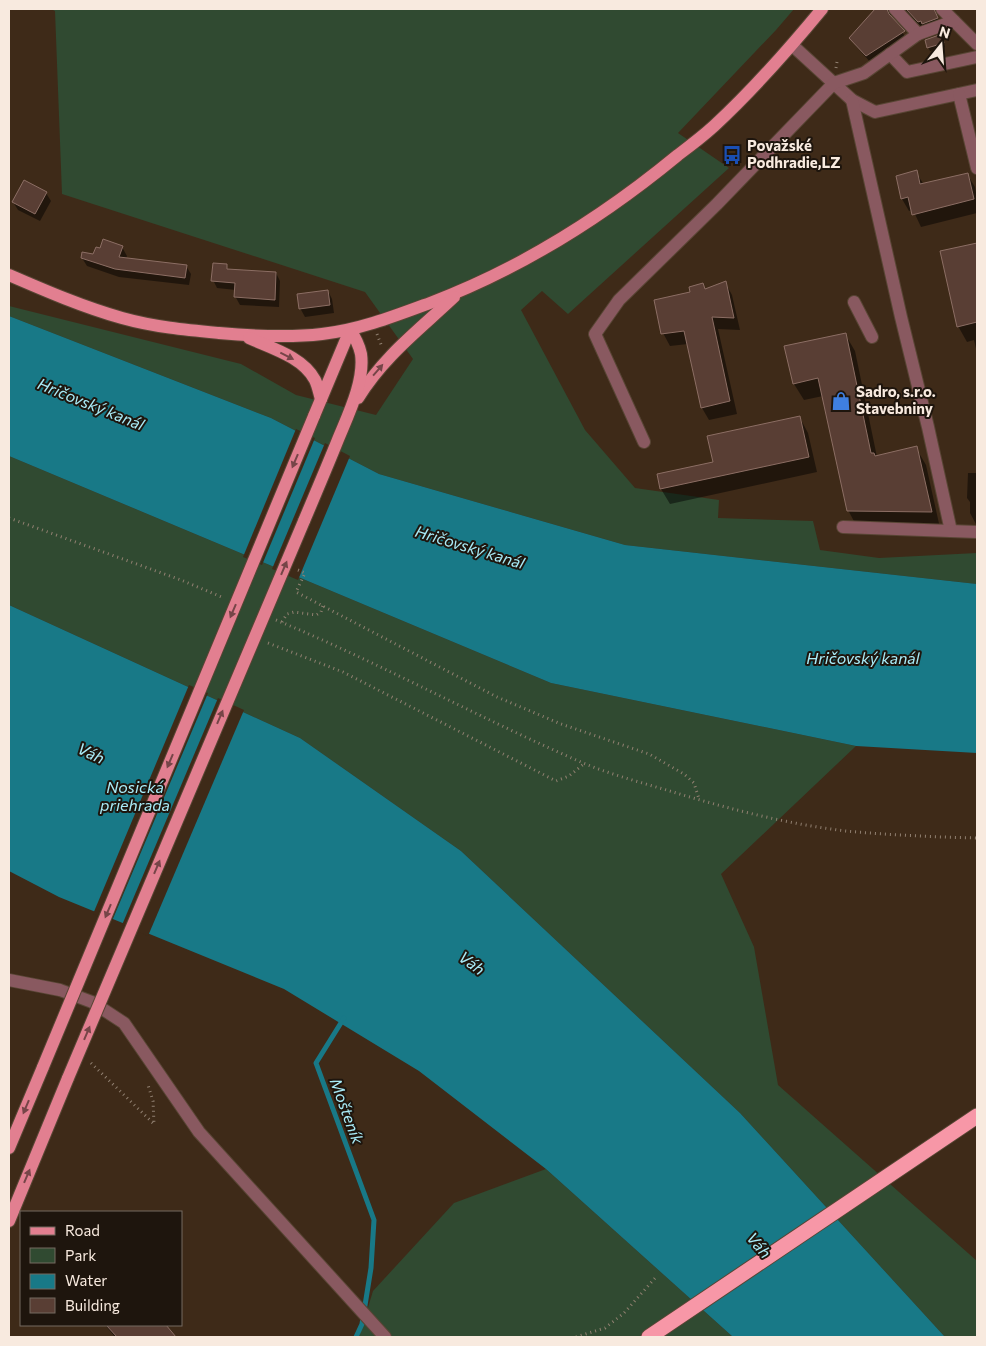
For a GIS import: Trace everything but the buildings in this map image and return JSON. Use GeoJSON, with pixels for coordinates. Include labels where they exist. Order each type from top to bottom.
{"type":"FeatureCollection","features":[{"type":"Feature","properties":{"kind":"highway"},"geometry":{"type":"LineString","coordinates":[[648,1337],[856,1199],[975,1115]]}},
{"type":"Feature","properties":{"kind":"main road"},"geometry":{"type":"LineString","coordinates":[[9,274],[82,305],[138,323],[181,330],[243,335],[306,336],[350,330],[395,316],[459,292],[531,255],[580,227],[649,179],[714,127],[792,45],[822,9]]}},
{"type":"Feature","properties":{"kind":"main road"},"geometry":{"type":"LineString","coordinates":[[350,410],[374,375],[395,350],[459,292]]}},
{"type":"Feature","properties":{"kind":"main road"},"geometry":{"type":"LineString","coordinates":[[9,1148],[350,330]]}},
{"type":"Feature","properties":{"kind":"main road"},"geometry":{"type":"LineString","coordinates":[[9,1221],[350,410],[360,373],[361,354],[356,339],[350,330]]}},
{"type":"Feature","properties":{"kind":"main road"},"geometry":{"type":"LineString","coordinates":[[243,335],[298,362],[314,378],[321,399]]}},
{"type":"Feature","properties":{"kind":"lane"},"geometry":{"type":"LineString","coordinates":[[895,9],[918,34]]}},
{"type":"Feature","properties":{"kind":"lane"},"geometry":{"type":"LineString","coordinates":[[942,9],[977,44]]}},
{"type":"Feature","properties":{"kind":"lane"},"geometry":{"type":"LineString","coordinates":[[644,442],[596,334],[619,300],[718,204],[834,83],[864,73],[918,34],[954,21]]}},
{"type":"Feature","properties":{"kind":"lane"},"geometry":{"type":"LineString","coordinates":[[792,45],[852,100],[875,112],[977,90]]}},
{"type":"Feature","properties":{"kind":"lane"},"geometry":{"type":"LineString","coordinates":[[890,54],[906,72],[977,57]]}},
{"type":"Feature","properties":{"kind":"lane"},"geometry":{"type":"LineString","coordinates":[[959,94],[977,168]]}},
{"type":"Feature","properties":{"kind":"lane"},"geometry":{"type":"LineString","coordinates":[[852,100],[900,317],[928,427],[951,531]]}},
{"type":"Feature","properties":{"kind":"lane"},"geometry":{"type":"LineString","coordinates":[[854,302],[872,337]]}},
{"type":"Feature","properties":{"kind":"lane"},"geometry":{"type":"LineString","coordinates":[[843,527],[977,532]]}},
{"type":"Feature","properties":{"kind":"lane"},"geometry":{"type":"LineString","coordinates":[[9,980],[60,990],[92,1002],[124,1023],[199,1132],[386,1337]]}},
{"type":"Feature","properties":{"kind":"path"},"geometry":{"type":"LineString","coordinates":[[377,333],[382,349]]}},
{"type":"Feature","properties":{"kind":"path"},"geometry":{"type":"LineString","coordinates":[[9,518],[181,580],[227,600]]}},
{"type":"Feature","properties":{"kind":"path"},"geometry":{"type":"LineString","coordinates":[[298,570],[304,572],[296,592],[497,698],[561,724],[649,754],[684,774],[694,783],[699,800]]}},
{"type":"Feature","properties":{"kind":"path"},"geometry":{"type":"LineString","coordinates":[[282,622],[287,614],[294,612],[316,615],[321,612],[323,605]]}},
{"type":"Feature","properties":{"kind":"path"},"geometry":{"type":"LineString","coordinates":[[273,618],[585,763],[649,785],[699,800],[794,822],[845,831],[977,838]]}},
{"type":"Feature","properties":{"kind":"path"},"geometry":{"type":"LineString","coordinates":[[268,642],[343,672],[556,781],[569,776],[585,763]]}},
{"type":"Feature","properties":{"kind":"path"},"geometry":{"type":"LineString","coordinates":[[91,1063],[154,1124],[152,1101],[144,1069],[146,1056]]}},
{"type":"Feature","properties":{"kind":"path"},"geometry":{"type":"LineString","coordinates":[[576,1337],[605,1328],[624,1313],[657,1276]]}},
{"type":"Feature","properties":{"kind":"green space"},"geometry":{"type":"Polygon","coordinates":[[[51,9],[794,9],[678,133],[729,168],[568,314],[542,291],[521,310],[585,430],[635,488],[719,500],[718,518],[813,521],[820,550],[879,558],[977,553],[977,584],[625,545],[379,474],[271,418],[9,316],[9,306],[241,364],[296,395],[376,415],[413,359],[365,292],[62,194],[55,11],[51,9]]]}},
{"type":"Feature","properties":{"kind":"green space"},"geometry":{"type":"Polygon","coordinates":[[[9,456],[551,683],[856,746],[721,874],[754,947],[778,1085],[977,1261],[977,1337],[945,1337],[740,1113],[461,851],[300,738],[9,605],[9,456]]]}},
{"type":"Feature","properties":{"kind":"green space"},"geometry":{"type":"Polygon","coordinates":[[[546,1169],[733,1337],[359,1337],[373,1291],[454,1203],[546,1169]]]}},
{"type":"Feature","properties":{"kind":"water","name":"Hričovský kanál"},"geometry":{"type":"Polygon","coordinates":[[[9,316],[271,418],[379,474],[625,545],[977,584],[977,753],[856,746],[551,683],[9,456],[9,316]]]}},
{"type":"Feature","properties":{"kind":"water"},"geometry":{"type":"Polygon","coordinates":[[[9,605],[300,738],[461,851],[740,1113],[945,1337],[733,1337],[546,1169],[419,1071],[284,989],[59,897],[9,871],[9,605]]]}},
{"type":"Feature","properties":{"kind":"pier"},"geometry":{"type":"Polygon","coordinates":[[[296,429],[315,438],[262,565],[243,557],[296,429]]]}},
{"type":"Feature","properties":{"kind":"pier"},"geometry":{"type":"Polygon","coordinates":[[[325,443],[350,456],[298,580],[272,569],[325,443]]]}},
{"type":"Feature","properties":{"kind":"pier"},"geometry":{"type":"Polygon","coordinates":[[[189,685],[208,693],[112,921],[93,914],[189,685]]]}},
{"type":"Feature","properties":{"kind":"pier"},"geometry":{"type":"Polygon","coordinates":[[[218,698],[244,710],[148,936],[122,925],[218,698]]]}},
{"type":"Feature","properties":{"kind":"waterway","name":"Mošteník"},"geometry":{"type":"LineString","coordinates":[[344,1018],[316,1063],[374,1220],[371,1268],[362,1324],[356,1337]]}},
{"type":"Feature","properties":{"kind":"place","name":"Považské Podhradie,LZ"},"geometry":{"type":"Point","coordinates":[732,155]}},
{"type":"Feature","properties":{"kind":"place","name":"Sadro, s.r.o. Stavebniny"},"geometry":{"type":"Point","coordinates":[841,401]}},
{"type":"Feature","properties":{"kind":"water label","name":"Váh"},"geometry":{"type":"Point","coordinates":[91,753]}},
{"type":"Feature","properties":{"kind":"water label","name":"Nosická priehrada"},"geometry":{"type":"Point","coordinates":[135,796]}},
{"type":"Feature","properties":{"kind":"water label","name":"Váh"},"geometry":{"type":"Point","coordinates":[472,963]}},
{"type":"Feature","properties":{"kind":"water label","name":"Váh"},"geometry":{"type":"Point","coordinates":[759,1245]}}]}
